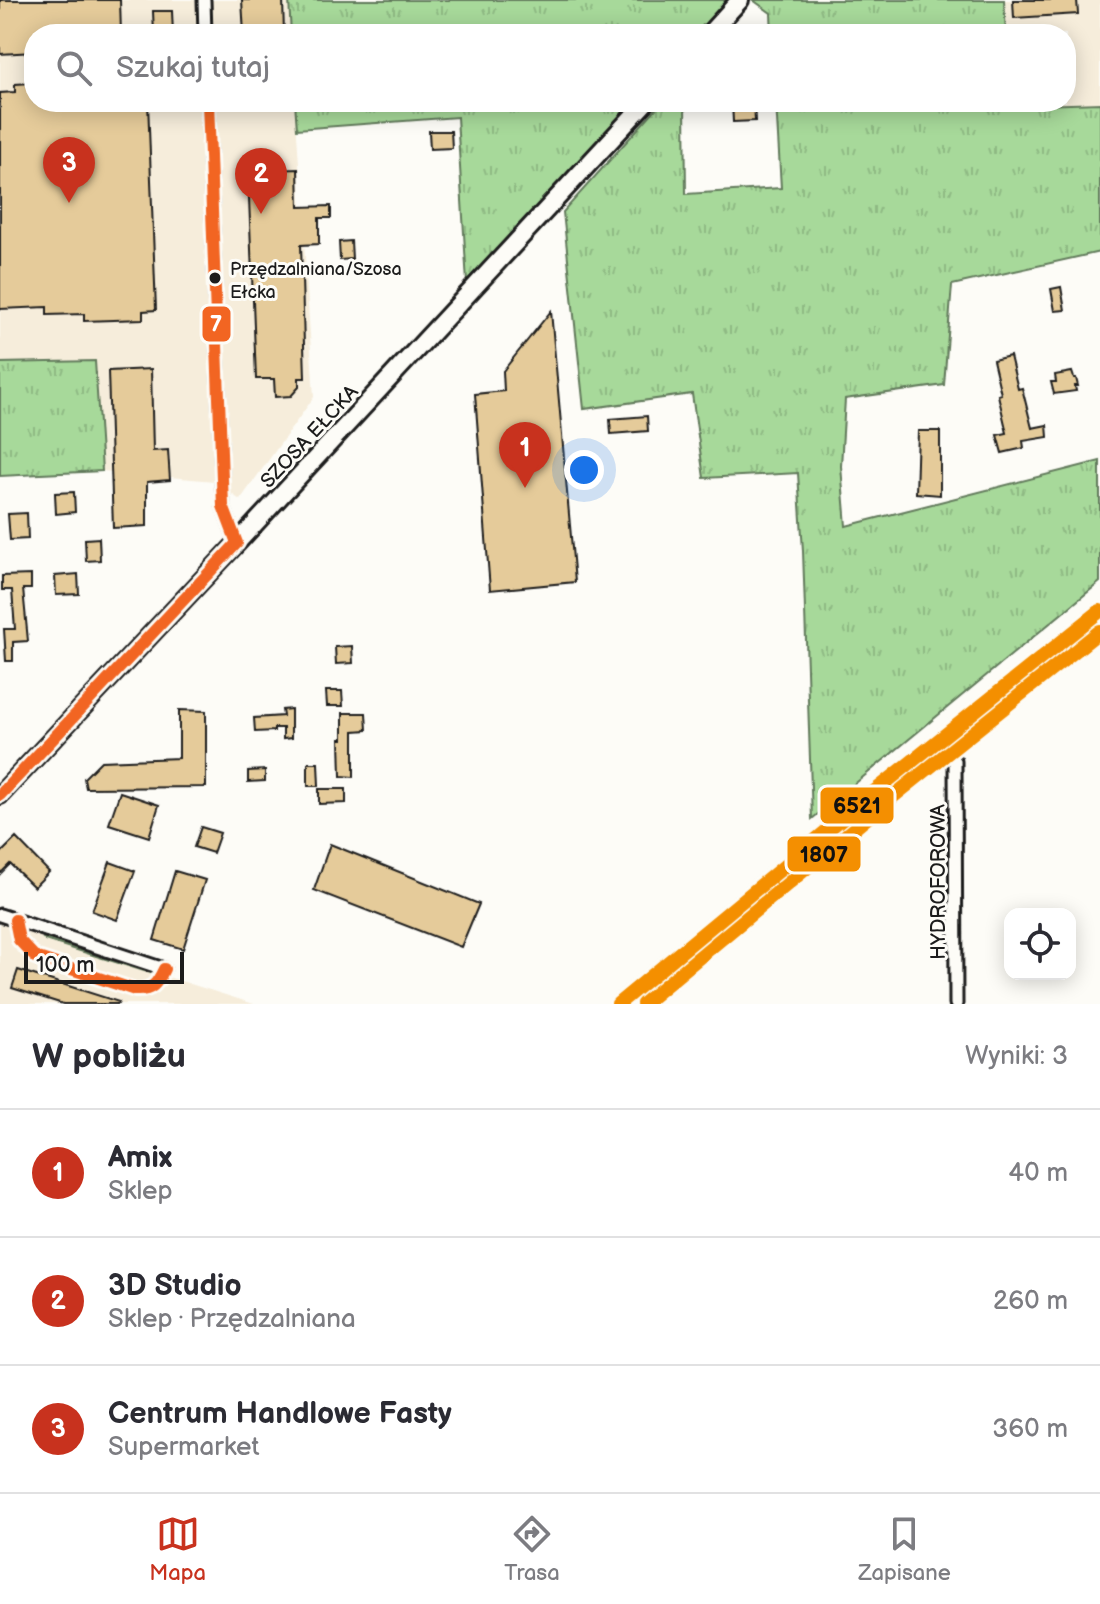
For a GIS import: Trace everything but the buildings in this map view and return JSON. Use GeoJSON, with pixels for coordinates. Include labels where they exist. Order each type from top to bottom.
{"type":"FeatureCollection","features":[{"type":"Feature","properties":{"kind":"main road"},"geometry":{"type":"LineString","coordinates":[[718,24],[740,0]]}},
{"type":"Feature","properties":{"kind":"main road","name":"SZOSA EŁCKA"},"geometry":{"type":"LineString","coordinates":[[0,795],[637,112]]}},
{"type":"Feature","properties":{"kind":"street"},"geometry":{"type":"LineString","coordinates":[[204,0],[205,24]]}},
{"type":"Feature","properties":{"kind":"street"},"geometry":{"type":"LineString","coordinates":[[208,112],[223,506],[237,543]]}},
{"type":"Feature","properties":{"kind":"street","name":"HYDROFOROWA"},"geometry":{"type":"LineString","coordinates":[[955,761],[956,1004]]}},
{"type":"Feature","properties":{"kind":"street"},"geometry":{"type":"LineString","coordinates":[[0,915],[164,969]]}},
{"type":"Feature","properties":{"kind":"shaded area"},"geometry":{"type":"Polygon","coordinates":[[[0,0],[289,0],[290,24],[24,24],[24,112],[296,112],[314,397],[240,500],[214,481],[102,471],[94,361],[0,363],[0,0]]]}},
{"type":"Feature","properties":{"kind":"shaded area"},"geometry":{"type":"Polygon","coordinates":[[[1004,0],[1100,0],[1100,103],[1076,104],[1076,24],[1005,24],[1004,0]]]}},
{"type":"Feature","properties":{"kind":"shaded area"},"geometry":{"type":"Polygon","coordinates":[[[0,924],[254,1004],[0,1004],[0,924]]]}},
{"type":"Feature","properties":{"kind":"green space"},"geometry":{"type":"Polygon","coordinates":[[[289,0],[729,0],[707,24],[290,24],[289,0]]]}},
{"type":"Feature","properties":{"kind":"green space"},"geometry":{"type":"Polygon","coordinates":[[[753,0],[1004,0],[1005,24],[772,24],[771,13],[753,0]]]}},
{"type":"Feature","properties":{"kind":"green space"},"geometry":{"type":"Polygon","coordinates":[[[1100,103],[1100,252],[952,285],[944,385],[845,399],[841,466],[846,526],[1100,461],[1100,582],[812,819],[798,473],[704,478],[692,394],[584,409],[563,212],[653,112],[685,112],[686,194],[781,188],[777,112],[1076,112],[1076,104],[1100,103]]]}},
{"type":"Feature","properties":{"kind":"green space"},"geometry":{"type":"Polygon","coordinates":[[[296,112],[626,112],[467,283],[457,117],[297,129],[296,112]]]}},
{"type":"Feature","properties":{"kind":"green space"},"geometry":{"type":"Polygon","coordinates":[[[95,361],[102,471],[0,476],[0,363],[95,361]]]}},
{"type":"Feature","properties":{"kind":"green space"},"geometry":{"type":"Polygon","coordinates":[[[44,937],[153,970],[154,974],[45,940],[44,937]]]}},
{"type":"Feature","properties":{"kind":"transit line","name":"7"},"geometry":{"type":"LineString","coordinates":[[208,112],[223,506],[237,543]]}},
{"type":"Feature","properties":{"kind":"transit line","name":"7"},"geometry":{"type":"LineString","coordinates":[[0,795],[237,543]]}},
{"type":"Feature","properties":{"kind":"transit line","name":"6521"},"geometry":{"type":"LineString","coordinates":[[618,1004],[870,795],[1100,611]]}},
{"type":"Feature","properties":{"kind":"transit line","name":"1807"},"geometry":{"type":"LineString","coordinates":[[643,1004],[880,807],[1100,631]]}},
{"type":"Feature","properties":{"kind":"transit line","name":"7"},"geometry":{"type":"LineString","coordinates":[[15,920],[19,940],[35,957],[135,990],[153,986],[164,969]]}},
{"type":"Feature","properties":{"kind":"place","name":"Centrum Handlowe Fasty"},"geometry":{"type":"Point","coordinates":[69,203]}},
{"type":"Feature","properties":{"kind":"place","name":"3D Studio"},"geometry":{"type":"Point","coordinates":[261,214]}},
{"type":"Feature","properties":{"kind":"place","name":"Przędzalniana/Szosa Ełcka"},"geometry":{"type":"Point","coordinates":[215,278]}},
{"type":"Feature","properties":{"kind":"place","name":"Amix"},"geometry":{"type":"Point","coordinates":[525,488]}}]}
